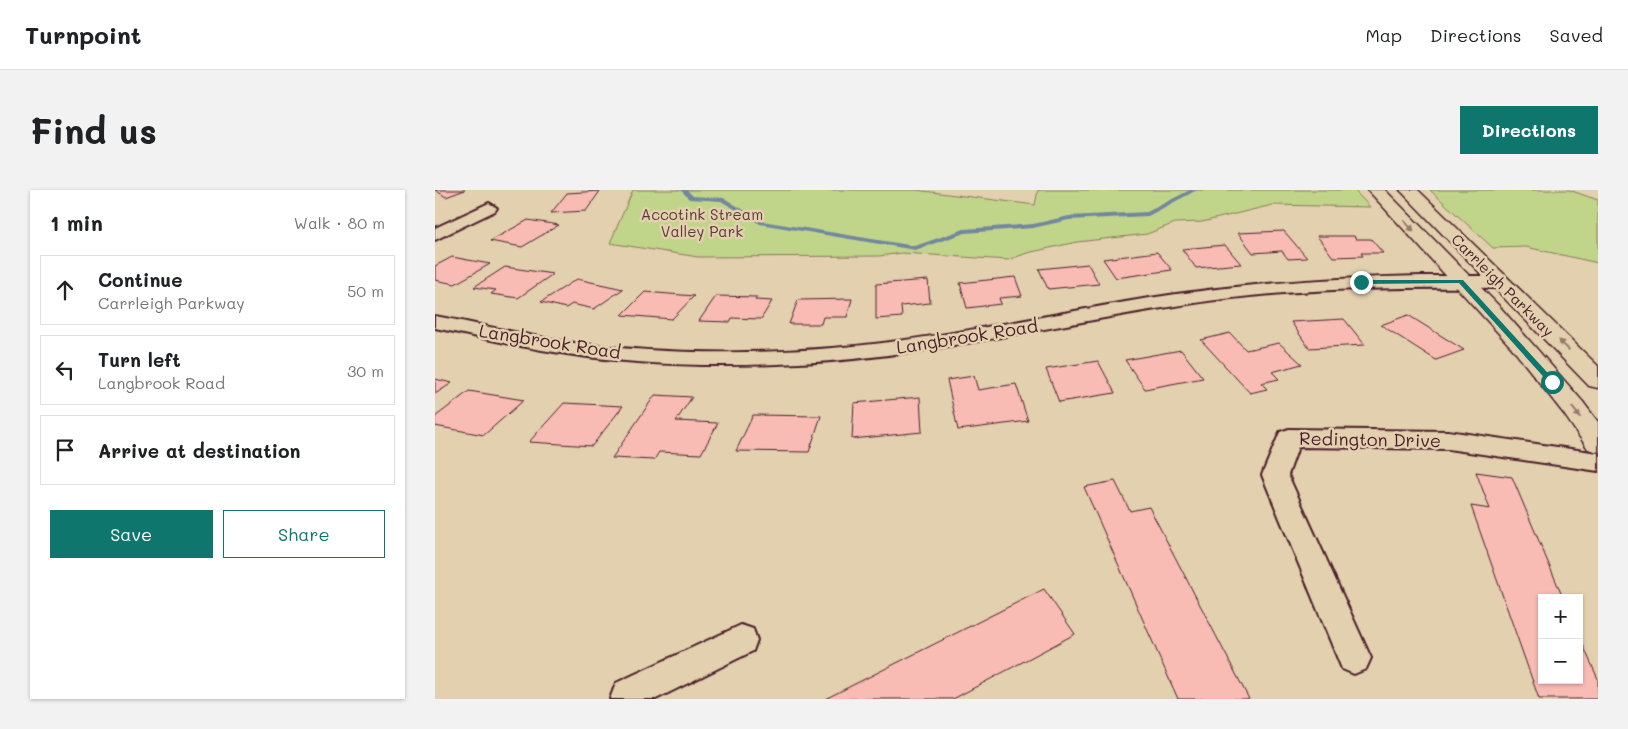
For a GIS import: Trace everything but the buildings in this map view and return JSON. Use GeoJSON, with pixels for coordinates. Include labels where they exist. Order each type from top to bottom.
{"type":"FeatureCollection","features":[{"type":"Feature","properties":{"kind":"street","name":"Carrleigh Parkway"},"geometry":{"type":"LineString","coordinates":[[1376,190],[1552,382],[1598,442]]}},
{"type":"Feature","properties":{"kind":"street","name":"Carrleigh Parkway"},"geometry":{"type":"LineString","coordinates":[[1408,190],[1598,380]]}},
{"type":"Feature","properties":{"kind":"street"},"geometry":{"type":"LineString","coordinates":[[435,235],[489,208]]}},
{"type":"Feature","properties":{"kind":"street","name":"Langbrook Road"},"geometry":{"type":"LineString","coordinates":[[435,322],[567,348],[662,357],[745,358],[831,355],[917,346],[1233,291],[1361,282],[1499,282]]}},
{"type":"Feature","properties":{"kind":"street","name":"Redington Drive"},"geometry":{"type":"LineString","coordinates":[[1354,658],[1275,475],[1289,438],[1448,440],[1598,462]]}},
{"type":"Feature","properties":{"kind":"street"},"geometry":{"type":"LineString","coordinates":[[627,699],[628,695],[741,640]]}},
{"type":"Feature","properties":{"kind":"green space","name":"Accotink Stream Valley Park"},"geometry":{"type":"Polygon","coordinates":[[[633,190],[916,190],[1035,205],[1038,190],[1354,190],[1370,207],[1272,205],[1202,222],[1175,223],[1147,234],[1077,242],[1027,253],[1008,260],[902,253],[879,256],[698,257],[610,243],[633,190]]]}},
{"type":"Feature","properties":{"kind":"green space"},"geometry":{"type":"Polygon","coordinates":[[[1430,190],[1569,190],[1598,200],[1598,263],[1526,247],[1493,248],[1430,190]]]}},
{"type":"Feature","properties":{"kind":"waterway"},"geometry":{"type":"LineString","coordinates":[[684,190],[691,198],[722,199],[760,222],[915,248],[964,231],[1033,226],[1069,218],[1148,214],[1194,190]]}},
{"type":"Feature","properties":{"kind":"route"},"geometry":{"type":"LineString","coordinates":[[1361,282],[1461,281],[1552,382]]}}]}
